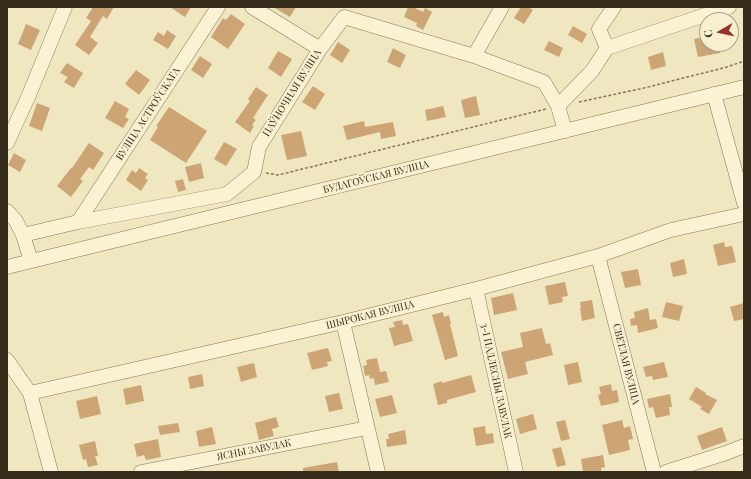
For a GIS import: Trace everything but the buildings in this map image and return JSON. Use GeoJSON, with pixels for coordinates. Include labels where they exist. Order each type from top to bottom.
{"type":"FeatureCollection","features":[{"type":"Feature","properties":{"kind":"street"},"geometry":{"type":"LineString","coordinates":[[7,143],[29,95],[65,7]]}},
{"type":"Feature","properties":{"kind":"street","name":"ВУЛІЦА АСТРОЎСКАГА"},"geometry":{"type":"LineString","coordinates":[[78,222],[218,7]]}},
{"type":"Feature","properties":{"kind":"street"},"geometry":{"type":"LineString","coordinates":[[252,7],[320,49]]}},
{"type":"Feature","properties":{"kind":"street"},"geometry":{"type":"LineString","coordinates":[[474,56],[502,7]]}},
{"type":"Feature","properties":{"kind":"street"},"geometry":{"type":"LineString","coordinates":[[607,48],[599,29],[614,7]]}},
{"type":"Feature","properties":{"kind":"street"},"geometry":{"type":"LineString","coordinates":[[558,106],[592,71],[607,48],[729,7]]}},
{"type":"Feature","properties":{"kind":"street","name":"ПАЎНОЧНАЯ ВУЛІЦА"},"geometry":{"type":"LineString","coordinates":[[254,172],[259,147],[320,49],[346,12],[544,82],[558,106],[565,131]]}},
{"type":"Feature","properties":{"kind":"street","name":"БУДАГОЎСКАЯ ВУЛІЦА"},"geometry":{"type":"LineString","coordinates":[[7,267],[744,87]]}},
{"type":"Feature","properties":{"kind":"street"},"geometry":{"type":"LineString","coordinates":[[714,94],[744,203]]}},
{"type":"Feature","properties":{"kind":"street"},"geometry":{"type":"LineString","coordinates":[[23,235],[78,222],[227,194],[254,172]]}},
{"type":"Feature","properties":{"kind":"street"},"geometry":{"type":"LineString","coordinates":[[7,211],[16,221],[23,235],[31,261]]}},
{"type":"Feature","properties":{"kind":"street","name":"ШЫРОКАЯ ВУЛІЦА"},"geometry":{"type":"LineString","coordinates":[[30,393],[343,322],[476,289],[598,256],[671,230],[744,214]]}},
{"type":"Feature","properties":{"kind":"street","name":"СВЕТЛАЯ ВУЛІЦА"},"geometry":{"type":"LineString","coordinates":[[598,256],[654,472]]}},
{"type":"Feature","properties":{"kind":"street","name":"3-І ПАДЛЕСНЫ ЗАВУЛАК"},"geometry":{"type":"LineString","coordinates":[[476,289],[516,472]]}},
{"type":"Feature","properties":{"kind":"street"},"geometry":{"type":"LineString","coordinates":[[343,322],[378,472]]}},
{"type":"Feature","properties":{"kind":"street"},"geometry":{"type":"LineString","coordinates":[[7,360],[30,393],[51,472]]}},
{"type":"Feature","properties":{"kind":"street","name":"ЯСНЫ ЗАВУЛАК"},"geometry":{"type":"LineString","coordinates":[[141,472],[367,428]]}},
{"type":"Feature","properties":{"kind":"street"},"geometry":{"type":"LineString","coordinates":[[666,472],[744,446]]}},
{"type":"Feature","properties":{"kind":"path"},"geometry":{"type":"LineString","coordinates":[[579,102],[644,88],[727,67],[744,61]]}},
{"type":"Feature","properties":{"kind":"path"},"geometry":{"type":"LineString","coordinates":[[254,172],[278,175],[558,106]]}}]}
